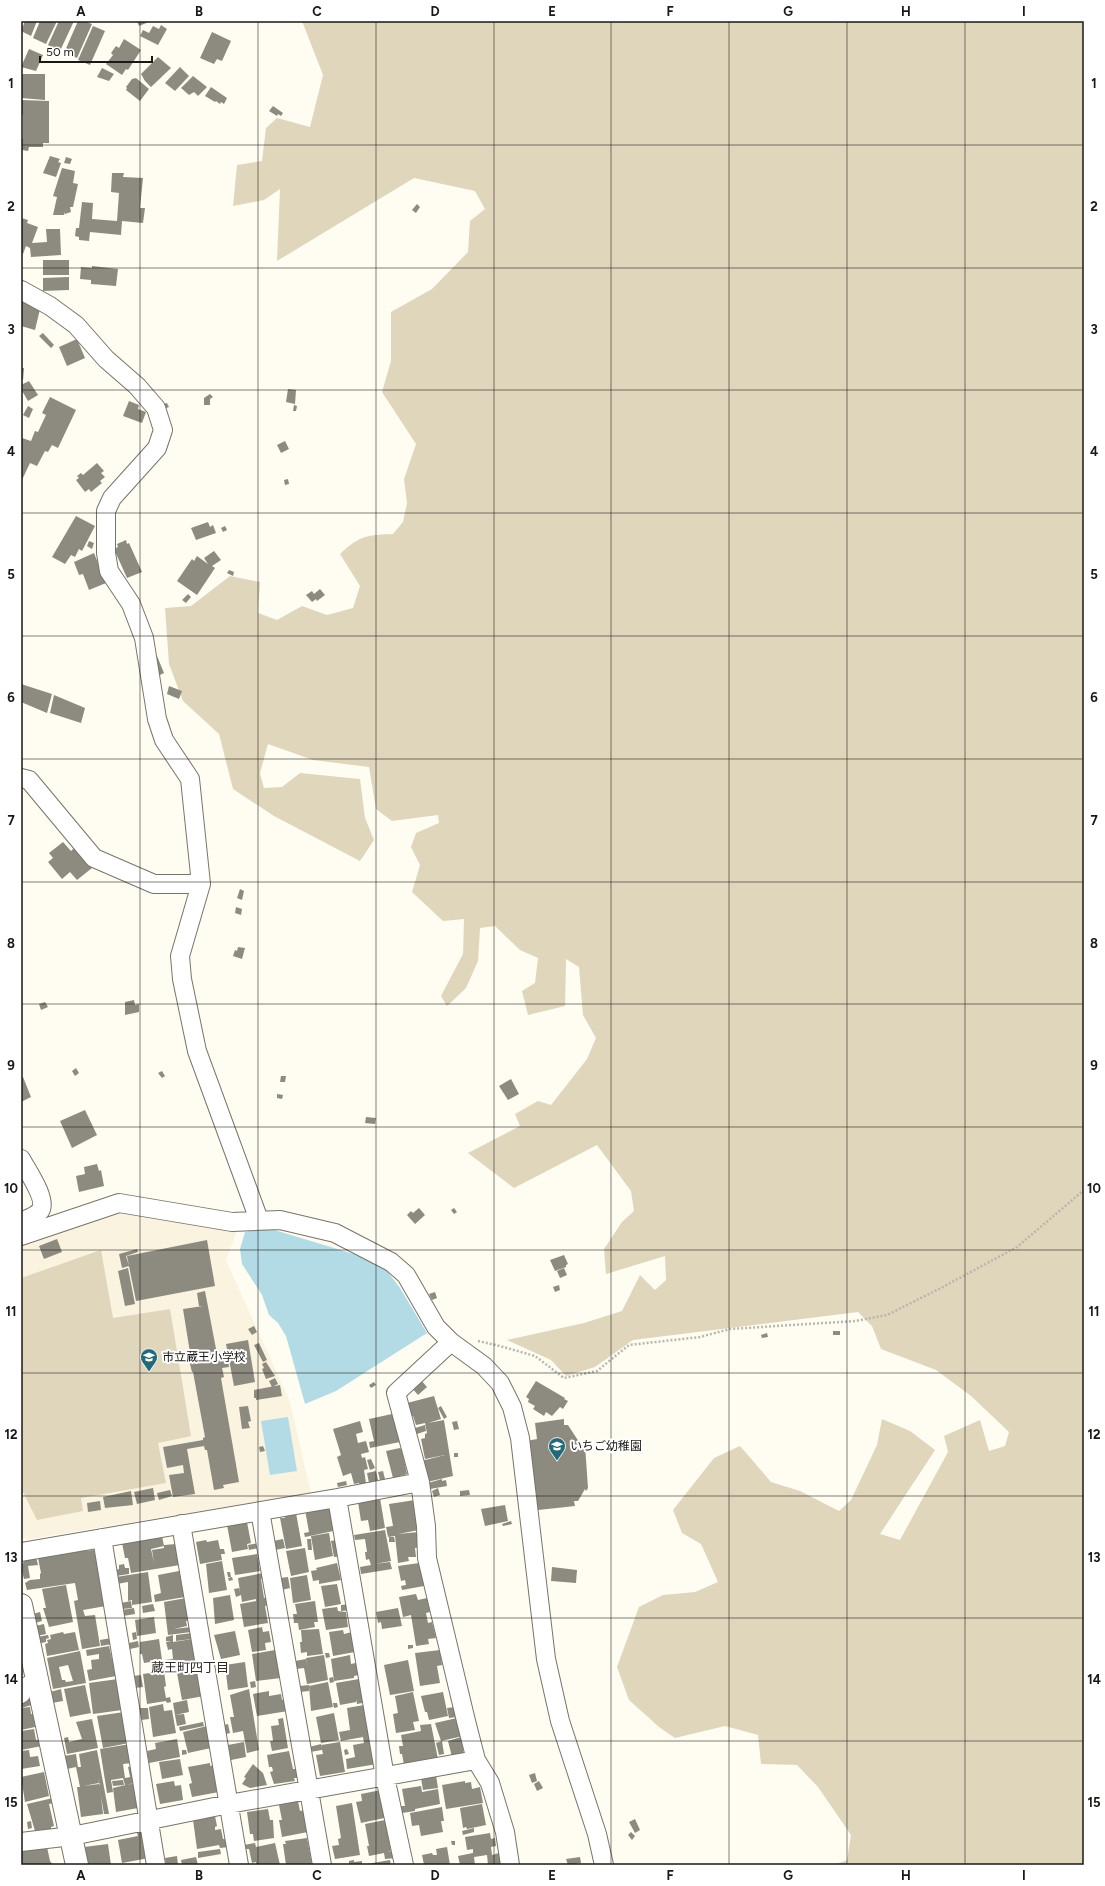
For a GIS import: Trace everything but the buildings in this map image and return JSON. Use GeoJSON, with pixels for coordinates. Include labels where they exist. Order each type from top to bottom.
{"type":"FeatureCollection","features":[{"type":"Feature","properties":{"kind":"street"},"geometry":{"type":"LineString","coordinates":[[21,290],[50,306],[76,325],[106,359],[138,386],[156,408],[163,430],[157,448],[112,498],[106,511],[106,553],[109,571],[131,604],[144,638],[157,719],[164,740],[190,779],[201,884],[180,956],[182,979],[197,1051],[259,1220]]}},
{"type":"Feature","properties":{"kind":"street"},"geometry":{"type":"LineString","coordinates":[[21,778],[29,780],[94,858],[154,884],[201,884]]}},
{"type":"Feature","properties":{"kind":"street"},"geometry":{"type":"LineString","coordinates":[[21,1159],[41,1197],[42,1206],[40,1212],[21,1222]]}},
{"type":"Feature","properties":{"kind":"street"},"geometry":{"type":"LineString","coordinates":[[21,1236],[119,1203],[232,1222],[280,1220],[334,1233],[391,1262],[406,1274],[436,1327],[451,1342],[484,1366],[500,1383],[512,1407],[520,1438],[546,1659],[560,1721],[597,1834],[604,1865]]}},
{"type":"Feature","properties":{"kind":"street"},"geometry":{"type":"LineString","coordinates":[[451,1342],[396,1393],[420,1482],[426,1526],[427,1558],[476,1760],[490,1783],[505,1832],[510,1865]]}},
{"type":"Feature","properties":{"kind":"street"},"geometry":{"type":"LineString","coordinates":[[21,1552],[337,1498],[420,1482]]}},
{"type":"Feature","properties":{"kind":"street"},"geometry":{"type":"LineString","coordinates":[[337,1498],[385,1777],[404,1865]]}},
{"type":"Feature","properties":{"kind":"street"},"geometry":{"type":"LineString","coordinates":[[260,1511],[322,1865]]}},
{"type":"Feature","properties":{"kind":"street"},"geometry":{"type":"LineString","coordinates":[[181,1524],[230,1804],[239,1865]]}},
{"type":"Feature","properties":{"kind":"street"},"geometry":{"type":"LineString","coordinates":[[102,1538],[156,1865]]}},
{"type":"Feature","properties":{"kind":"street"},"geometry":{"type":"LineString","coordinates":[[21,1604],[29,1688],[72,1836],[77,1865]]}},
{"type":"Feature","properties":{"kind":"street"},"geometry":{"type":"LineString","coordinates":[[21,1842],[72,1836],[230,1804],[476,1760]]}},
{"type":"Feature","properties":{"kind":"path"},"geometry":{"type":"LineString","coordinates":[[451,1342],[463,1339],[500,1346],[535,1356],[564,1378],[598,1371],[629,1346],[700,1337],[730,1329],[855,1321],[887,1315],[1017,1247],[1084,1190]]}},
{"type":"Feature","properties":{"kind":"shaded area"},"geometry":{"type":"Polygon","coordinates":[[[302,21],[1084,21],[1084,1865],[834,1865],[847,1860],[851,1835],[818,1787],[797,1765],[761,1764],[758,1735],[725,1726],[675,1738],[659,1727],[629,1700],[617,1667],[639,1607],[663,1595],[695,1592],[718,1582],[701,1544],[682,1533],[673,1510],[714,1458],[740,1446],[771,1482],[800,1491],[839,1511],[851,1500],[877,1445],[882,1419],[910,1431],[935,1450],[880,1534],[900,1540],[948,1452],[944,1436],[980,1420],[989,1451],[1005,1446],[1009,1432],[971,1396],[936,1370],[881,1349],[872,1326],[858,1312],[633,1340],[595,1367],[566,1376],[551,1360],[507,1340],[584,1323],[622,1311],[640,1275],[655,1290],[666,1280],[665,1256],[606,1274],[604,1249],[622,1222],[634,1211],[631,1191],[597,1145],[514,1188],[468,1153],[520,1126],[515,1114],[538,1101],[551,1105],[587,1059],[596,1038],[583,1015],[579,967],[566,959],[565,1006],[528,1015],[522,991],[535,983],[538,958],[520,950],[495,926],[480,928],[478,961],[466,988],[447,1006],[441,996],[463,954],[464,919],[443,921],[412,892],[420,865],[411,847],[416,833],[439,823],[438,815],[392,821],[376,809],[369,767],[313,760],[268,744],[260,773],[264,788],[282,787],[300,773],[360,779],[365,818],[374,840],[360,861],[274,816],[233,789],[219,734],[183,701],[169,664],[165,608],[191,606],[230,576],[260,582],[258,613],[277,620],[302,606],[327,615],[353,608],[360,586],[340,554],[353,543],[365,537],[393,534],[403,522],[407,503],[404,479],[416,444],[382,392],[391,361],[391,312],[432,289],[468,252],[470,221],[485,209],[475,191],[414,178],[277,261],[280,189],[264,200],[233,206],[237,165],[262,161],[266,128],[277,118],[310,127],[323,75],[302,21]]]}},
{"type":"Feature","properties":{"kind":"shaded area","name":"市立蔵王小学校"},"geometry":{"type":"Polygon","coordinates":[[[116,1210],[237,1231],[226,1260],[290,1402],[311,1493],[30,1539],[21,1538],[21,1244],[116,1210]]]}},
{"type":"Feature","properties":{"kind":"shaded area"},"geometry":{"type":"Polygon","coordinates":[[[101,1250],[113,1318],[170,1309],[191,1436],[158,1443],[166,1483],[81,1498],[83,1511],[37,1520],[21,1488],[21,1278],[101,1250]]]}},
{"type":"Feature","properties":{"kind":"water"},"geometry":{"type":"Polygon","coordinates":[[[268,1228],[367,1258],[387,1271],[400,1288],[427,1333],[336,1391],[305,1404],[286,1336],[278,1323],[269,1315],[262,1295],[242,1264],[240,1249],[245,1232],[268,1228]]]}},
{"type":"Feature","properties":{"kind":"water"},"geometry":{"type":"Polygon","coordinates":[[[288,1417],[297,1471],[270,1475],[261,1421],[288,1417]]]}},
{"type":"Feature","properties":{"kind":"place","name":"市立蔵王小学校"},"geometry":{"type":"Point","coordinates":[149,1372]}},
{"type":"Feature","properties":{"kind":"place","name":"いちご幼稚園"},"geometry":{"type":"Point","coordinates":[557,1461]}},
{"type":"Feature","properties":{"kind":"district","name":"蔵王町四丁目"},"geometry":{"type":"Point","coordinates":[190,1667]}}]}
